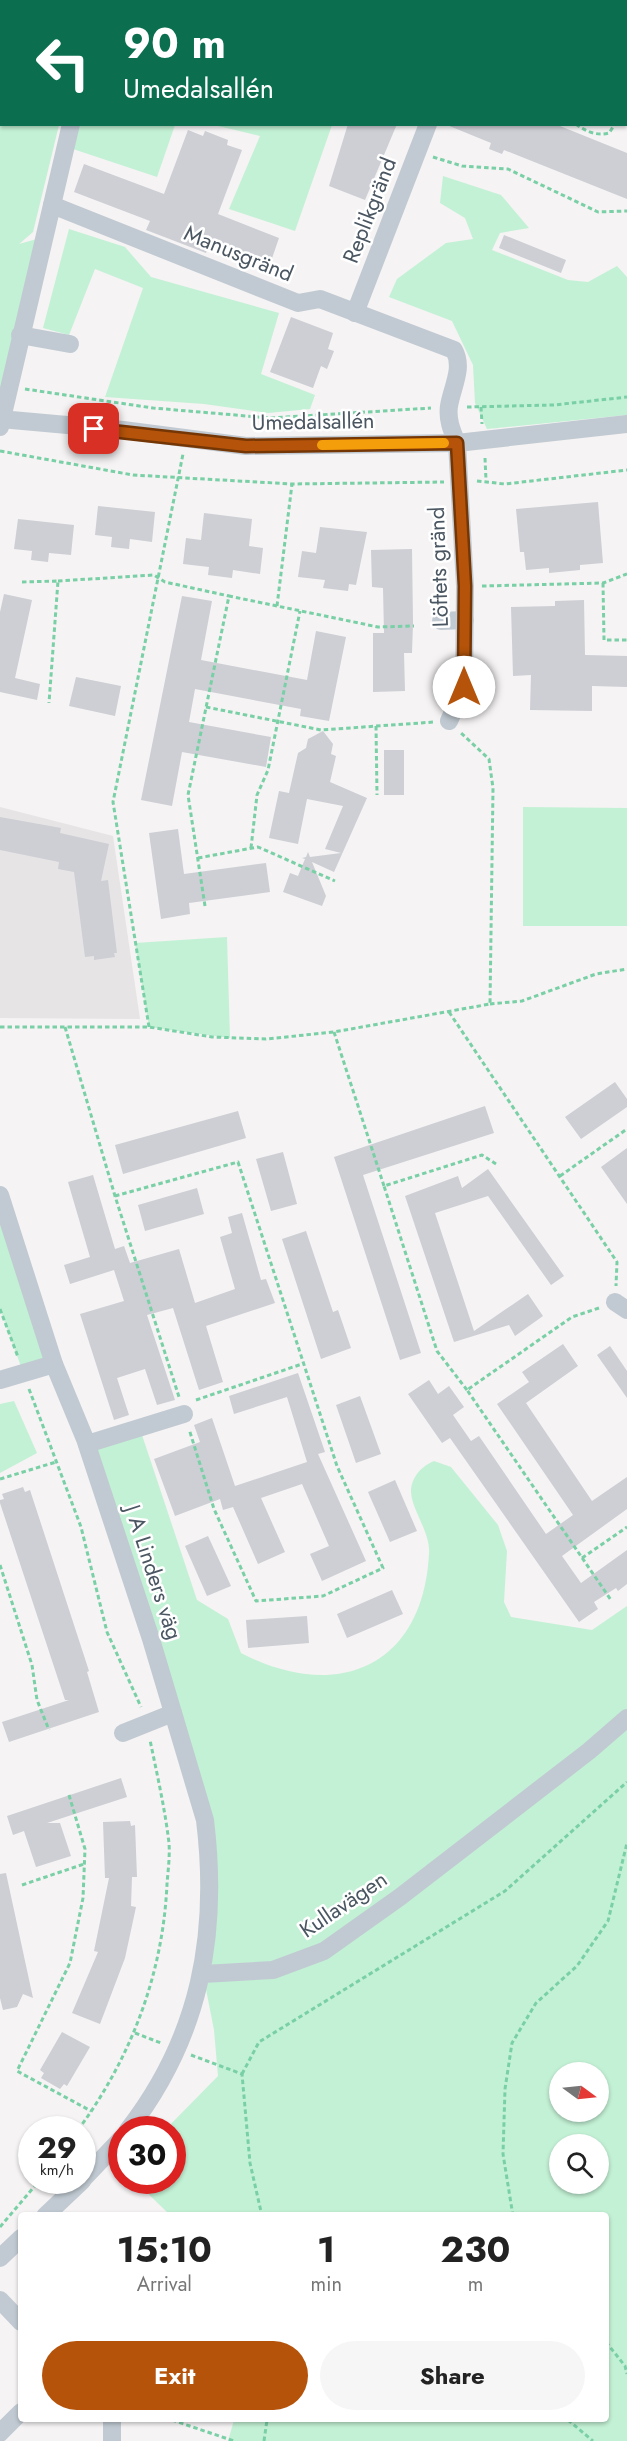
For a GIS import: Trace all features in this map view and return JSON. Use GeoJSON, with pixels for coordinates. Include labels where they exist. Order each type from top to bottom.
{"type":"FeatureCollection","features":[{"type":"Feature","properties":{"kind":"street"},"geometry":{"type":"LineString","coordinates":[[1,422],[71,126]]}},
{"type":"Feature","properties":{"kind":"street","name":"Replikgränd"},"geometry":{"type":"LineString","coordinates":[[355,313],[427,126]]}},
{"type":"Feature","properties":{"kind":"street","name":"Manusgränd"},"geometry":{"type":"LineString","coordinates":[[52,205],[298,303],[320,300],[454,350],[458,358],[458,365],[449,407],[450,429],[457,443]]}},
{"type":"Feature","properties":{"kind":"street"},"geometry":{"type":"LineString","coordinates":[[20,335],[70,344]]}},
{"type":"Feature","properties":{"kind":"street","name":"Umedalsallén"},"geometry":{"type":"LineString","coordinates":[[1,422],[186,438],[246,446],[457,443],[627,424]]}},
{"type":"Feature","properties":{"kind":"street","name":"Löftets gränd"},"geometry":{"type":"LineString","coordinates":[[449,721],[464,687],[465,586],[457,443]]}},
{"type":"Feature","properties":{"kind":"street"},"geometry":{"type":"LineString","coordinates":[[441,621],[465,620]]}},
{"type":"Feature","properties":{"kind":"street","name":"J A Linders väg"},"geometry":{"type":"LineString","coordinates":[[0,1195],[54,1364],[87,1444],[205,1820],[209,1850],[209,1919],[203,1974]]}},
{"type":"Feature","properties":{"kind":"street"},"geometry":{"type":"LineString","coordinates":[[0,1380],[54,1364]]}},
{"type":"Feature","properties":{"kind":"street"},"geometry":{"type":"LineString","coordinates":[[87,1444],[183,1409]]}},
{"type":"Feature","properties":{"kind":"street"},"geometry":{"type":"LineString","coordinates":[[123,1733],[173,1713]]}},
{"type":"Feature","properties":{"kind":"street","name":"Kullavägen"},"geometry":{"type":"LineString","coordinates":[[203,1974],[273,1970],[324,1951],[400,1897],[589,1751],[627,1718]]}},
{"type":"Feature","properties":{"kind":"street"},"geometry":{"type":"LineString","coordinates":[[138,2116],[159,2085],[181,2041],[203,1974]]}},
{"type":"Feature","properties":{"kind":"street"},"geometry":{"type":"LineString","coordinates":[[96,2166],[108,2153]]}},
{"type":"Feature","properties":{"kind":"street"},"geometry":{"type":"LineString","coordinates":[[49,2212],[68,2194]]}},
{"type":"Feature","properties":{"kind":"street"},"geometry":{"type":"LineString","coordinates":[[0,2258],[18,2241]]}},
{"type":"Feature","properties":{"kind":"street"},"geometry":{"type":"LineString","coordinates":[[0,2300],[18,2319]]}},
{"type":"Feature","properties":{"kind":"street"},"geometry":{"type":"LineString","coordinates":[[0,2433],[18,2415]]}},
{"type":"Feature","properties":{"kind":"street"},"geometry":{"type":"LineString","coordinates":[[112,2422],[112,2441]]}},
{"type":"Feature","properties":{"kind":"path"},"geometry":{"type":"LineString","coordinates":[[579,126],[595,135],[609,133],[614,126]]}},
{"type":"Feature","properties":{"kind":"path"},"geometry":{"type":"LineString","coordinates":[[417,153],[462,166],[508,169],[598,212],[627,211]]}},
{"type":"Feature","properties":{"kind":"path"},"geometry":{"type":"LineString","coordinates":[[9,387],[270,418],[449,407],[554,405],[627,397]]}},
{"type":"Feature","properties":{"kind":"path"},"geometry":{"type":"LineString","coordinates":[[149,1027],[113,802],[180,477],[189,410]]}},
{"type":"Feature","properties":{"kind":"path"},"geometry":{"type":"LineString","coordinates":[[0,451],[133,475],[291,484],[486,480],[505,484],[627,470]]}},
{"type":"Feature","properties":{"kind":"path"},"geometry":{"type":"LineString","coordinates":[[277,606],[291,484]]}},
{"type":"Feature","properties":{"kind":"path"},"geometry":{"type":"LineString","coordinates":[[465,586],[603,583],[627,574]]}},
{"type":"Feature","properties":{"kind":"path"},"geometry":{"type":"LineString","coordinates":[[22,582],[154,575],[159,579],[229,596],[378,627],[414,626]]}},
{"type":"Feature","properties":{"kind":"path"},"geometry":{"type":"LineString","coordinates":[[49,703],[58,581]]}},
{"type":"Feature","properties":{"kind":"path"},"geometry":{"type":"LineString","coordinates":[[603,583],[604,640],[627,640]]}},
{"type":"Feature","properties":{"kind":"path"},"geometry":{"type":"LineString","coordinates":[[205,906],[188,795],[229,596]]}},
{"type":"Feature","properties":{"kind":"path"},"geometry":{"type":"LineString","coordinates":[[251,848],[257,795],[268,770],[300,611]]}},
{"type":"Feature","properties":{"kind":"path"},"geometry":{"type":"LineString","coordinates":[[206,707],[321,730],[449,721],[489,759],[493,788],[490,1004]]}},
{"type":"Feature","properties":{"kind":"path"},"geometry":{"type":"LineString","coordinates":[[376,726],[377,795]]}},
{"type":"Feature","properties":{"kind":"path"},"geometry":{"type":"LineString","coordinates":[[198,858],[258,847],[335,881]]}},
{"type":"Feature","properties":{"kind":"path"},"geometry":{"type":"LineString","coordinates":[[0,1027],[149,1027],[212,1037],[266,1039],[334,1032],[490,1004],[522,1001],[596,974],[627,969]]}},
{"type":"Feature","properties":{"kind":"path"},"geometry":{"type":"LineString","coordinates":[[449,1012],[617,1262],[621,1306],[572,1317],[467,1390]]}},
{"type":"Feature","properties":{"kind":"path"},"geometry":{"type":"LineString","coordinates":[[65,1027],[115,1196],[214,1509],[256,1601],[323,1596],[383,1568],[337,1466],[302,1365],[238,1162],[115,1196]]}},
{"type":"Feature","properties":{"kind":"path"},"geometry":{"type":"LineString","coordinates":[[334,1032],[437,1351],[467,1390],[611,1600]]}},
{"type":"Feature","properties":{"kind":"path"},"geometry":{"type":"LineString","coordinates":[[559,1176],[627,1129]]}},
{"type":"Feature","properties":{"kind":"path"},"geometry":{"type":"LineString","coordinates":[[384,1186],[482,1155],[496,1164]]}},
{"type":"Feature","properties":{"kind":"path"},"geometry":{"type":"LineString","coordinates":[[0,1309],[81,1527],[107,1632],[146,1724],[169,1845],[165,1921],[150,1987],[135,2032],[88,2116]]}},
{"type":"Feature","properties":{"kind":"path"},"geometry":{"type":"LineString","coordinates":[[183,1409],[302,1365]]}},
{"type":"Feature","properties":{"kind":"path"},"geometry":{"type":"LineString","coordinates":[[0,1479],[56,1462]]}},
{"type":"Feature","properties":{"kind":"path"},"geometry":{"type":"LineString","coordinates":[[582,1558],[627,1527]]}},
{"type":"Feature","properties":{"kind":"path"},"geometry":{"type":"LineString","coordinates":[[0,1565],[32,1665],[37,1700],[49,1730]]}},
{"type":"Feature","properties":{"kind":"path"},"geometry":{"type":"LineString","coordinates":[[261,2212],[250,2163],[242,2074],[259,2042],[505,1891],[627,1782]]}},
{"type":"Feature","properties":{"kind":"path"},"geometry":{"type":"LineString","coordinates":[[69,1795],[85,1849],[83,1898],[70,1963],[17,2071],[91,2112]]}},
{"type":"Feature","properties":{"kind":"path"},"geometry":{"type":"LineString","coordinates":[[512,2212],[503,2154],[505,2089],[512,2043],[536,2003],[578,1966],[608,1920],[627,1843]]}},
{"type":"Feature","properties":{"kind":"path"},"geometry":{"type":"LineString","coordinates":[[22,1885],[84,1864]]}},
{"type":"Feature","properties":{"kind":"path"},"geometry":{"type":"LineString","coordinates":[[135,2032],[161,2043]]}},
{"type":"Feature","properties":{"kind":"path"},"geometry":{"type":"LineString","coordinates":[[190,2055],[242,2074]]}},
{"type":"Feature","properties":{"kind":"path"},"geometry":{"type":"LineString","coordinates":[[0,2227],[28,2194]]}},
{"type":"Feature","properties":{"kind":"path"},"geometry":{"type":"LineString","coordinates":[[609,2346],[625,2367],[627,2374]]}},
{"type":"Feature","properties":{"kind":"path"},"geometry":{"type":"LineString","coordinates":[[178,2422],[234,2441]]}},
{"type":"Feature","properties":{"kind":"path"},"geometry":{"type":"LineString","coordinates":[[264,2441],[267,2422]]}},
{"type":"Feature","properties":{"kind":"path"},"geometry":{"type":"LineString","coordinates":[[570,2422],[593,2441]]}},
{"type":"Feature","properties":{"kind":"shaded area"},"geometry":{"type":"Polygon","coordinates":[[[0,807],[113,836],[140,1019],[0,1018],[0,807]]]}},
{"type":"Feature","properties":{"kind":"green space"},"geometry":{"type":"Polygon","coordinates":[[[0,126],[59,126],[33,232],[19,244],[44,237],[0,427],[0,126]]]}},
{"type":"Feature","properties":{"kind":"green space"},"geometry":{"type":"Polygon","coordinates":[[[70,126],[175,126],[157,177],[64,146],[70,126]]]}},
{"type":"Feature","properties":{"kind":"green space"},"geometry":{"type":"Polygon","coordinates":[[[218,126],[332,126],[295,231],[229,209],[260,136],[218,126]]]}},
{"type":"Feature","properties":{"kind":"green space"},"geometry":{"type":"Polygon","coordinates":[[[443,176],[501,195],[529,228],[500,233],[492,250],[568,280],[588,282],[617,266],[627,277],[627,415],[487,429],[475,403],[473,365],[452,321],[389,297],[397,279],[446,243],[473,239],[465,218],[440,203],[443,176]]]}},
{"type":"Feature","properties":{"kind":"green space"},"geometry":{"type":"Polygon","coordinates":[[[69,229],[125,247],[151,277],[279,313],[261,374],[315,395],[310,409],[268,413],[204,404],[105,397],[143,288],[95,269],[69,335],[43,328],[69,229]]]}},
{"type":"Feature","properties":{"kind":"green space"},"geometry":{"type":"Polygon","coordinates":[[[523,807],[627,808],[627,926],[523,926],[523,807]]]}},
{"type":"Feature","properties":{"kind":"green space"},"geometry":{"type":"Polygon","coordinates":[[[227,937],[230,1038],[149,1027],[135,943],[227,937]]]}},
{"type":"Feature","properties":{"kind":"green space"},"geometry":{"type":"Polygon","coordinates":[[[0,1195],[54,1364],[23,1372],[0,1309],[0,1195]]]}},
{"type":"Feature","properties":{"kind":"green space"},"geometry":{"type":"Polygon","coordinates":[[[14,1401],[37,1453],[0,1473],[0,1404],[14,1401]]]}},
{"type":"Feature","properties":{"kind":"green space"},"geometry":{"type":"Polygon","coordinates":[[[140,1429],[197,1600],[228,1619],[241,1653],[276,1668],[310,1675],[341,1673],[369,1665],[392,1648],[411,1624],[423,1593],[429,1546],[412,1499],[411,1487],[418,1473],[434,1461],[451,1467],[498,1525],[507,1551],[504,1602],[511,1617],[592,1630],[627,1606],[627,2441],[228,2441],[233,2422],[609,2422],[609,2212],[167,2212],[148,2194],[186,2194],[186,2116],[179,2116],[218,2076],[214,2030],[203,1974],[209,1850],[87,1444],[140,1429]]]}},
{"type":"Feature","properties":{"kind":"building"},"geometry":{"type":"Polygon","coordinates":[[[347,126],[396,126],[365,200],[329,186],[347,126]]]}},
{"type":"Feature","properties":{"kind":"building"},"geometry":{"type":"Polygon","coordinates":[[[449,126],[560,126],[627,153],[627,199],[504,150],[502,154],[489,149],[491,143],[449,126]]]}},
{"type":"Feature","properties":{"kind":"building"},"geometry":{"type":"Polygon","coordinates":[[[188,130],[203,136],[205,131],[228,140],[227,145],[242,150],[218,214],[279,238],[269,267],[209,244],[206,253],[146,230],[150,221],[74,192],[84,164],[164,194],[188,130]]]}},
{"type":"Feature","properties":{"kind":"building"},"geometry":{"type":"Polygon","coordinates":[[[504,235],[566,260],[561,273],[499,248],[504,235]]]}},
{"type":"Feature","properties":{"kind":"building"},"geometry":{"type":"Polygon","coordinates":[[[291,317],[333,333],[328,349],[334,351],[327,369],[321,366],[313,388],[270,372],[291,317]]]}},
{"type":"Feature","properties":{"kind":"building"},"geometry":{"type":"Polygon","coordinates":[[[598,502],[603,563],[580,565],[580,570],[549,573],[549,568],[526,570],[524,552],[520,552],[516,509],[598,502]]]}},
{"type":"Feature","properties":{"kind":"building"},"geometry":{"type":"Polygon","coordinates":[[[98,506],[155,512],[152,542],[130,539],[129,549],[111,547],[112,537],[95,535],[98,506]]]}},
{"type":"Feature","properties":{"kind":"building"},"geometry":{"type":"Polygon","coordinates":[[[204,513],[252,519],[249,546],[263,548],[260,574],[233,570],[232,578],[208,575],[209,567],[183,564],[186,538],[201,540],[204,513]]]}},
{"type":"Feature","properties":{"kind":"building"},"geometry":{"type":"Polygon","coordinates":[[[18,519],[74,525],[71,555],[49,553],[48,562],[31,560],[32,551],[14,549],[18,519]]]}},
{"type":"Feature","properties":{"kind":"building"},"geometry":{"type":"Polygon","coordinates":[[[320,527],[367,532],[356,585],[349,584],[348,591],[323,588],[325,580],[298,577],[302,551],[316,553],[320,527]]]}},
{"type":"Feature","properties":{"kind":"building"},"geometry":{"type":"Polygon","coordinates":[[[412,549],[412,653],[404,653],[405,691],[373,692],[373,633],[384,633],[383,588],[372,587],[371,550],[412,549]]]}},
{"type":"Feature","properties":{"kind":"building"},"geometry":{"type":"Polygon","coordinates":[[[4,594],[32,600],[15,678],[40,684],[37,700],[0,692],[0,612],[4,594]]]}},
{"type":"Feature","properties":{"kind":"building"},"geometry":{"type":"Polygon","coordinates":[[[182,596],[212,601],[201,660],[307,680],[316,631],[346,637],[329,721],[300,716],[301,709],[195,689],[189,722],[271,737],[266,767],[182,752],[172,806],[141,800],[182,596]]]}},
{"type":"Feature","properties":{"kind":"building"},"geometry":{"type":"Polygon","coordinates":[[[584,600],[585,655],[627,656],[627,687],[592,686],[592,711],[530,710],[531,675],[513,676],[511,607],[555,606],[555,601],[584,600]]]}},
{"type":"Feature","properties":{"kind":"building"},"geometry":{"type":"Polygon","coordinates":[[[76,677],[121,686],[115,716],[69,706],[76,677]]]}},
{"type":"Feature","properties":{"kind":"building"},"geometry":{"type":"Polygon","coordinates":[[[323,731],[333,744],[331,754],[336,756],[330,782],[367,798],[334,872],[312,862],[326,896],[322,906],[283,892],[290,873],[298,876],[305,859],[302,858],[306,857],[308,852],[310,857],[341,853],[325,849],[343,806],[307,799],[298,844],[269,838],[279,791],[289,793],[298,753],[306,748],[308,739],[323,731]]]}},
{"type":"Feature","properties":{"kind":"building"},"geometry":{"type":"Polygon","coordinates":[[[384,750],[404,750],[404,795],[384,795],[384,750]]]}},
{"type":"Feature","properties":{"kind":"building"},"geometry":{"type":"Polygon","coordinates":[[[0,817],[61,828],[60,833],[109,844],[101,881],[108,880],[117,953],[114,953],[115,957],[94,960],[94,956],[85,957],[74,872],[58,869],[59,862],[0,850],[0,817]]]}},
{"type":"Feature","properties":{"kind":"building"},"geometry":{"type":"Polygon","coordinates":[[[178,829],[184,874],[266,863],[270,892],[189,903],[190,914],[161,919],[149,833],[178,829]]]}},
{"type":"Feature","properties":{"kind":"building"},"geometry":{"type":"Polygon","coordinates":[[[615,1082],[627,1099],[627,1107],[581,1139],[565,1117],[615,1082]]]}},
{"type":"Feature","properties":{"kind":"building"},"geometry":{"type":"Polygon","coordinates":[[[485,1106],[494,1133],[363,1175],[421,1353],[400,1360],[334,1157],[485,1106]]]}},
{"type":"Feature","properties":{"kind":"building"},"geometry":{"type":"Polygon","coordinates":[[[238,1111],[246,1138],[123,1174],[115,1145],[238,1111]]]}},
{"type":"Feature","properties":{"kind":"building"},"geometry":{"type":"Polygon","coordinates":[[[627,1148],[627,1204],[601,1167],[627,1148]]]}},
{"type":"Feature","properties":{"kind":"building"},"geometry":{"type":"Polygon","coordinates":[[[283,1152],[297,1204],[271,1211],[256,1159],[283,1152]]]}},
{"type":"Feature","properties":{"kind":"building"},"geometry":{"type":"Polygon","coordinates":[[[488,1169],[564,1276],[551,1285],[488,1196],[435,1213],[474,1331],[528,1294],[543,1316],[515,1336],[509,1325],[454,1342],[405,1196],[458,1176],[462,1188],[488,1169]]]}},
{"type":"Feature","properties":{"kind":"building"},"geometry":{"type":"Polygon","coordinates":[[[93,1175],[115,1249],[124,1246],[130,1263],[179,1249],[195,1303],[235,1289],[220,1237],[232,1233],[228,1217],[242,1213],[261,1280],[266,1279],[275,1303],[206,1326],[223,1382],[199,1390],[173,1308],[147,1315],[175,1400],[157,1405],[145,1369],[117,1378],[129,1415],[114,1420],[80,1314],[124,1301],[114,1270],[70,1284],[64,1265],[90,1257],[68,1182],[93,1175]]]}},
{"type":"Feature","properties":{"kind":"building"},"geometry":{"type":"Polygon","coordinates":[[[197,1188],[204,1214],[145,1231],[138,1205],[197,1188]]]}},
{"type":"Feature","properties":{"kind":"building"},"geometry":{"type":"Polygon","coordinates":[[[306,1231],[333,1312],[338,1310],[351,1348],[321,1359],[282,1239],[306,1231]]]}},
{"type":"Feature","properties":{"kind":"building"},"geometry":{"type":"Polygon","coordinates":[[[563,1344],[578,1366],[526,1403],[592,1501],[627,1477],[627,1509],[562,1556],[581,1583],[627,1550],[627,1584],[618,1591],[616,1588],[594,1602],[598,1609],[579,1622],[450,1438],[442,1443],[408,1394],[429,1380],[438,1394],[449,1386],[464,1407],[453,1415],[471,1441],[479,1436],[546,1534],[573,1515],[497,1404],[529,1382],[522,1372],[563,1344]]]}},
{"type":"Feature","properties":{"kind":"building"},"geometry":{"type":"Polygon","coordinates":[[[610,1346],[627,1371],[627,1398],[597,1355],[610,1346]]]}},
{"type":"Feature","properties":{"kind":"building"},"geometry":{"type":"Polygon","coordinates":[[[298,1373],[325,1452],[318,1454],[366,1561],[322,1581],[310,1554],[329,1546],[302,1484],[261,1498],[285,1552],[258,1564],[233,1507],[223,1510],[220,1499],[175,1516],[154,1459],[200,1442],[194,1425],[212,1418],[235,1486],[307,1462],[287,1397],[234,1414],[229,1396],[298,1373]]]}},
{"type":"Feature","properties":{"kind":"building"},"geometry":{"type":"Polygon","coordinates":[[[360,1396],[381,1454],[356,1463],[336,1405],[360,1396]]]}},
{"type":"Feature","properties":{"kind":"building"},"geometry":{"type":"Polygon","coordinates":[[[395,1480],[417,1531],[390,1542],[368,1492],[395,1480]]]}},
{"type":"Feature","properties":{"kind":"building"},"geometry":{"type":"Polygon","coordinates":[[[23,1487],[25,1492],[30,1490],[89,1671],[87,1672],[99,1712],[9,1742],[2,1722],[69,1700],[65,1700],[0,1503],[0,1500],[4,1499],[2,1494],[23,1487]]]}},
{"type":"Feature","properties":{"kind":"building"},"geometry":{"type":"Polygon","coordinates":[[[208,1536],[231,1586],[207,1596],[185,1546],[208,1536]]]}},
{"type":"Feature","properties":{"kind":"building"},"geometry":{"type":"Polygon","coordinates":[[[392,1590],[403,1614],[347,1638],[337,1614],[392,1590]]]}},
{"type":"Feature","properties":{"kind":"building"},"geometry":{"type":"Polygon","coordinates":[[[307,1616],[309,1643],[248,1648],[246,1620],[307,1616]]]}},
{"type":"Feature","properties":{"kind":"building"},"geometry":{"type":"Polygon","coordinates":[[[121,1778],[127,1797],[47,1823],[60,1823],[71,1856],[36,1867],[24,1831],[13,1835],[7,1816],[121,1778]]]}},
{"type":"Feature","properties":{"kind":"building"},"geometry":{"type":"Polygon","coordinates":[[[130,1821],[131,1826],[135,1825],[137,1877],[132,1877],[131,1906],[136,1907],[125,1958],[100,2024],[72,2013],[98,1952],[94,1951],[109,1878],[105,1878],[103,1822],[130,1821]]]}},
{"type":"Feature","properties":{"kind":"building"},"geometry":{"type":"Polygon","coordinates":[[[6,1873],[33,1998],[23,1994],[17,2007],[3,2010],[0,1998],[0,1874],[6,1873]]]}},
{"type":"Feature","properties":{"kind":"building"},"geometry":{"type":"Polygon","coordinates":[[[62,2032],[90,2047],[67,2086],[64,2084],[60,2089],[41,2078],[44,2073],[40,2070],[62,2032]]]}},
{"type":"Feature","properties":{"kind":"slow traffic"},"geometry":{"type":"LineString","coordinates":[[322,445],[444,443]]}},
{"type":"Feature","properties":{"kind":"route"},"geometry":{"type":"LineString","coordinates":[[94,429],[123,430],[246,446],[457,443],[465,586],[464,687]]}}]}
